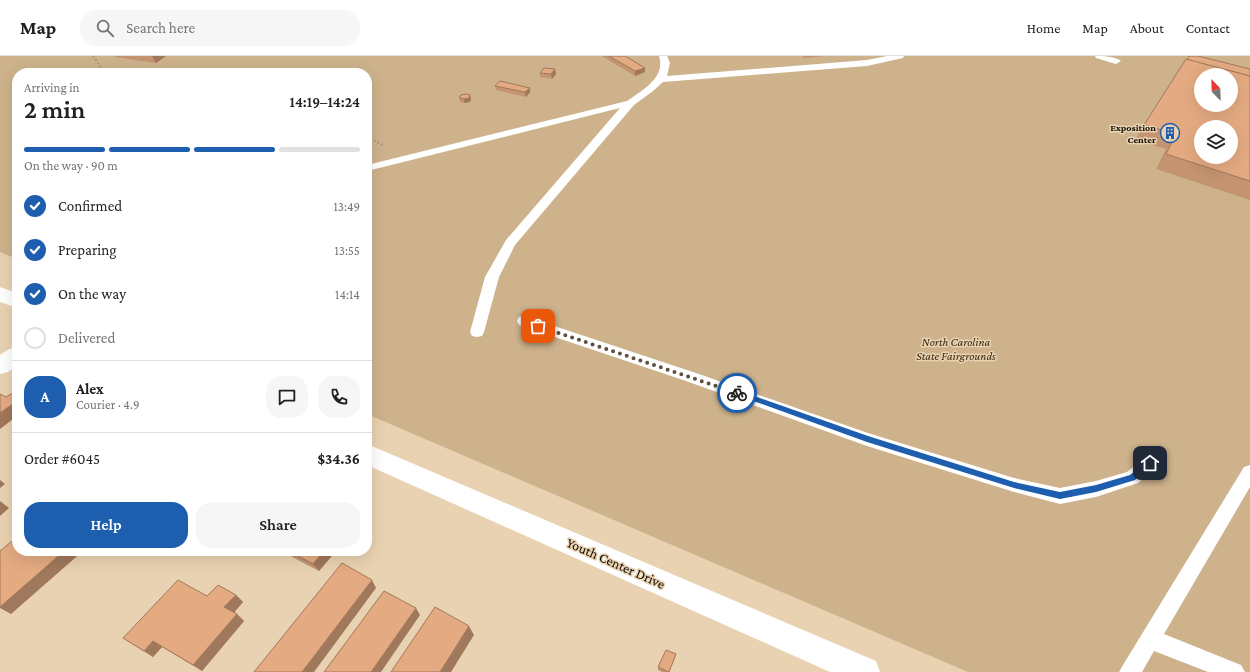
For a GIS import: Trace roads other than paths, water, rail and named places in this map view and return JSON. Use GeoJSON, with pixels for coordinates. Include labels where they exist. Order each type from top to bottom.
{"type":"FeatureCollection","features":[{"type":"Feature","properties":{"kind":"street"},"geometry":{"type":"LineString","coordinates":[[0,366],[12,358]]}},
{"type":"Feature","properties":{"kind":"street","name":"Youth Center Drive"},"geometry":{"type":"LineString","coordinates":[[372,456],[865,672]]}},
{"type":"Feature","properties":{"kind":"lane"},"geometry":{"type":"LineString","coordinates":[[477,332],[492,277],[510,243],[630,103],[649,90],[660,79],[666,67],[666,62],[662,56]]}},
{"type":"Feature","properties":{"kind":"lane"},"geometry":{"type":"LineString","coordinates":[[660,79],[867,63],[900,56]]}},
{"type":"Feature","properties":{"kind":"lane"},"geometry":{"type":"LineString","coordinates":[[1099,56],[1116,61]]}},
{"type":"Feature","properties":{"kind":"lane"},"geometry":{"type":"LineString","coordinates":[[372,167],[630,103]]}},
{"type":"Feature","properties":{"kind":"lane"},"geometry":{"type":"LineString","coordinates":[[524,321],[691,377],[867,439],[1014,485],[1060,496],[1096,489],[1132,478],[1150,463]]}},
{"type":"Feature","properties":{"kind":"lane"},"geometry":{"type":"LineString","coordinates":[[1130,672],[1250,472]]}},
{"type":"Feature","properties":{"kind":"lane"},"geometry":{"type":"LineString","coordinates":[[1150,639],[1234,672]]}},
{"type":"Feature","properties":{"kind":"place","name":"Exposition Center"},"geometry":{"type":"Point","coordinates":[1170,133]}},
{"type":"Feature","properties":{"kind":"park label","name":"North Carolina State Fairgrounds"},"geometry":{"type":"Point","coordinates":[956,349]}}]}
